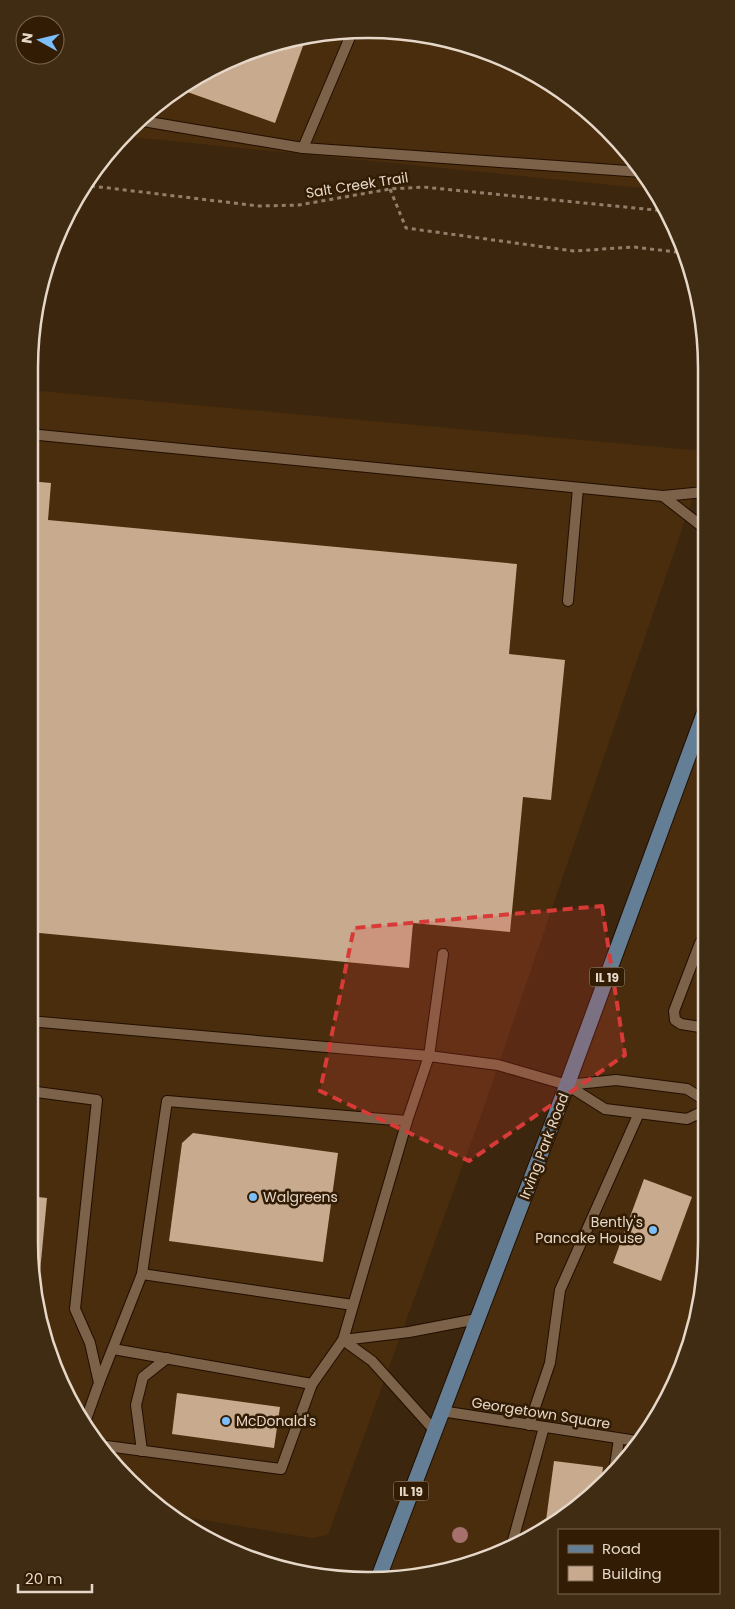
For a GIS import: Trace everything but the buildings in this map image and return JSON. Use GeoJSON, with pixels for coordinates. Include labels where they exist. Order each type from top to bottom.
{"type":"FeatureCollection","features":[{"type":"Feature","properties":{"kind":"main road","name":"Irving Park Road"},"geometry":{"type":"LineString","coordinates":[[381,1571],[568,1085],[698,728]]}},
{"type":"Feature","properties":{"kind":"lane"},"geometry":{"type":"LineString","coordinates":[[303,148],[350,38]]}},
{"type":"Feature","properties":{"kind":"lane"},"geometry":{"type":"LineString","coordinates":[[147,122],[303,148],[632,171]]}},
{"type":"Feature","properties":{"kind":"lane"},"geometry":{"type":"LineString","coordinates":[[38,435],[663,496],[698,493]]}},
{"type":"Feature","properties":{"kind":"lane"},"geometry":{"type":"LineString","coordinates":[[568,601],[578,488]]}},
{"type":"Feature","properties":{"kind":"lane"},"geometry":{"type":"LineString","coordinates":[[663,496],[698,523]]}},
{"type":"Feature","properties":{"kind":"lane"},"geometry":{"type":"LineString","coordinates":[[698,948],[674,1011],[675,1020],[681,1024],[698,1027]]}},
{"type":"Feature","properties":{"kind":"lane"},"geometry":{"type":"LineString","coordinates":[[109,1446],[281,1469],[312,1384],[343,1340],[407,1121],[429,1056],[443,954]]}},
{"type":"Feature","properties":{"kind":"lane"},"geometry":{"type":"LineString","coordinates":[[38,1022],[429,1056],[498,1065],[568,1085],[605,1109],[687,1118],[698,1113]]}},
{"type":"Feature","properties":{"kind":"lane"},"geometry":{"type":"LineString","coordinates":[[568,1085],[616,1080],[687,1089],[698,1096]]}},
{"type":"Feature","properties":{"kind":"lane"},"geometry":{"type":"LineString","coordinates":[[38,1092],[97,1100],[75,1309],[90,1343],[100,1383]]}},
{"type":"Feature","properties":{"kind":"lane"},"geometry":{"type":"LineString","coordinates":[[88,1416],[142,1274],[167,1100],[407,1121]]}},
{"type":"Feature","properties":{"kind":"lane"},"geometry":{"type":"LineString","coordinates":[[529,1425],[550,1363],[560,1290],[639,1113]]}},
{"type":"Feature","properties":{"kind":"lane"},"geometry":{"type":"LineString","coordinates":[[142,1274],[353,1306]]}},
{"type":"Feature","properties":{"kind":"lane"},"geometry":{"type":"LineString","coordinates":[[343,1340],[409,1332],[477,1319]]}},
{"type":"Feature","properties":{"kind":"lane"},"geometry":{"type":"LineString","coordinates":[[343,1340],[372,1361],[434,1430]]}},
{"type":"Feature","properties":{"kind":"lane"},"geometry":{"type":"LineString","coordinates":[[113,1349],[312,1384]]}},
{"type":"Feature","properties":{"kind":"lane"},"geometry":{"type":"LineString","coordinates":[[142,1451],[136,1405],[143,1377],[167,1358]]}},
{"type":"Feature","properties":{"kind":"lane","name":"Georgetown Square"},"geometry":{"type":"LineString","coordinates":[[441,1411],[630,1440]]}},
{"type":"Feature","properties":{"kind":"lane"},"geometry":{"type":"LineString","coordinates":[[514,1536],[544,1427]]}},
{"type":"Feature","properties":{"kind":"lane"},"geometry":{"type":"LineString","coordinates":[[616,1459],[619,1439]]}},
{"type":"Feature","properties":{"kind":"path","name":"Salt Creek Trail"},"geometry":{"type":"LineString","coordinates":[[92,186],[259,206],[299,205],[390,189],[423,187],[657,210]]}},
{"type":"Feature","properties":{"kind":"path"},"geometry":{"type":"LineString","coordinates":[[390,189],[406,228],[574,251],[634,247],[676,251]]}},
{"type":"Feature","properties":{"kind":"highlighted area"},"geometry":{"type":"Polygon","coordinates":[[[602,906],[625,1055],[469,1161],[320,1091],[354,928],[602,906]]]}},
{"type":"Feature","properties":{"kind":"shaded area"},"geometry":{"type":"Polygon","coordinates":[[[389,38],[411,40],[474,55],[513,72],[551,93],[601,134],[616,150],[644,188],[131,137],[150,119],[184,93],[222,72],[261,55],[324,40],[389,38]]]}},
{"type":"Feature","properties":{"kind":"shaded area"},"geometry":{"type":"Polygon","coordinates":[[[38,391],[698,450],[698,483],[484,1107],[328,1535],[312,1538],[186,1517],[150,1490],[119,1459],[93,1425],[63,1368],[49,1327],[40,1285],[38,1263],[38,391]]]}},
{"type":"Feature","properties":{"kind":"shaded area"},"geometry":{"type":"Polygon","coordinates":[[[698,748],[698,1242],[695,1285],[680,1348],[663,1387],[642,1425],[616,1459],[585,1490],[551,1516],[494,1546],[474,1554],[432,1565],[389,1571],[698,748]]]}},
{"type":"Feature","properties":{"kind":"place","name":"Walgreens"},"geometry":{"type":"Point","coordinates":[253,1197]}},
{"type":"Feature","properties":{"kind":"place","name":"Bently's Pancake House"},"geometry":{"type":"Point","coordinates":[653,1230]}},
{"type":"Feature","properties":{"kind":"place","name":"McDonald's"},"geometry":{"type":"Point","coordinates":[226,1421]}}]}
